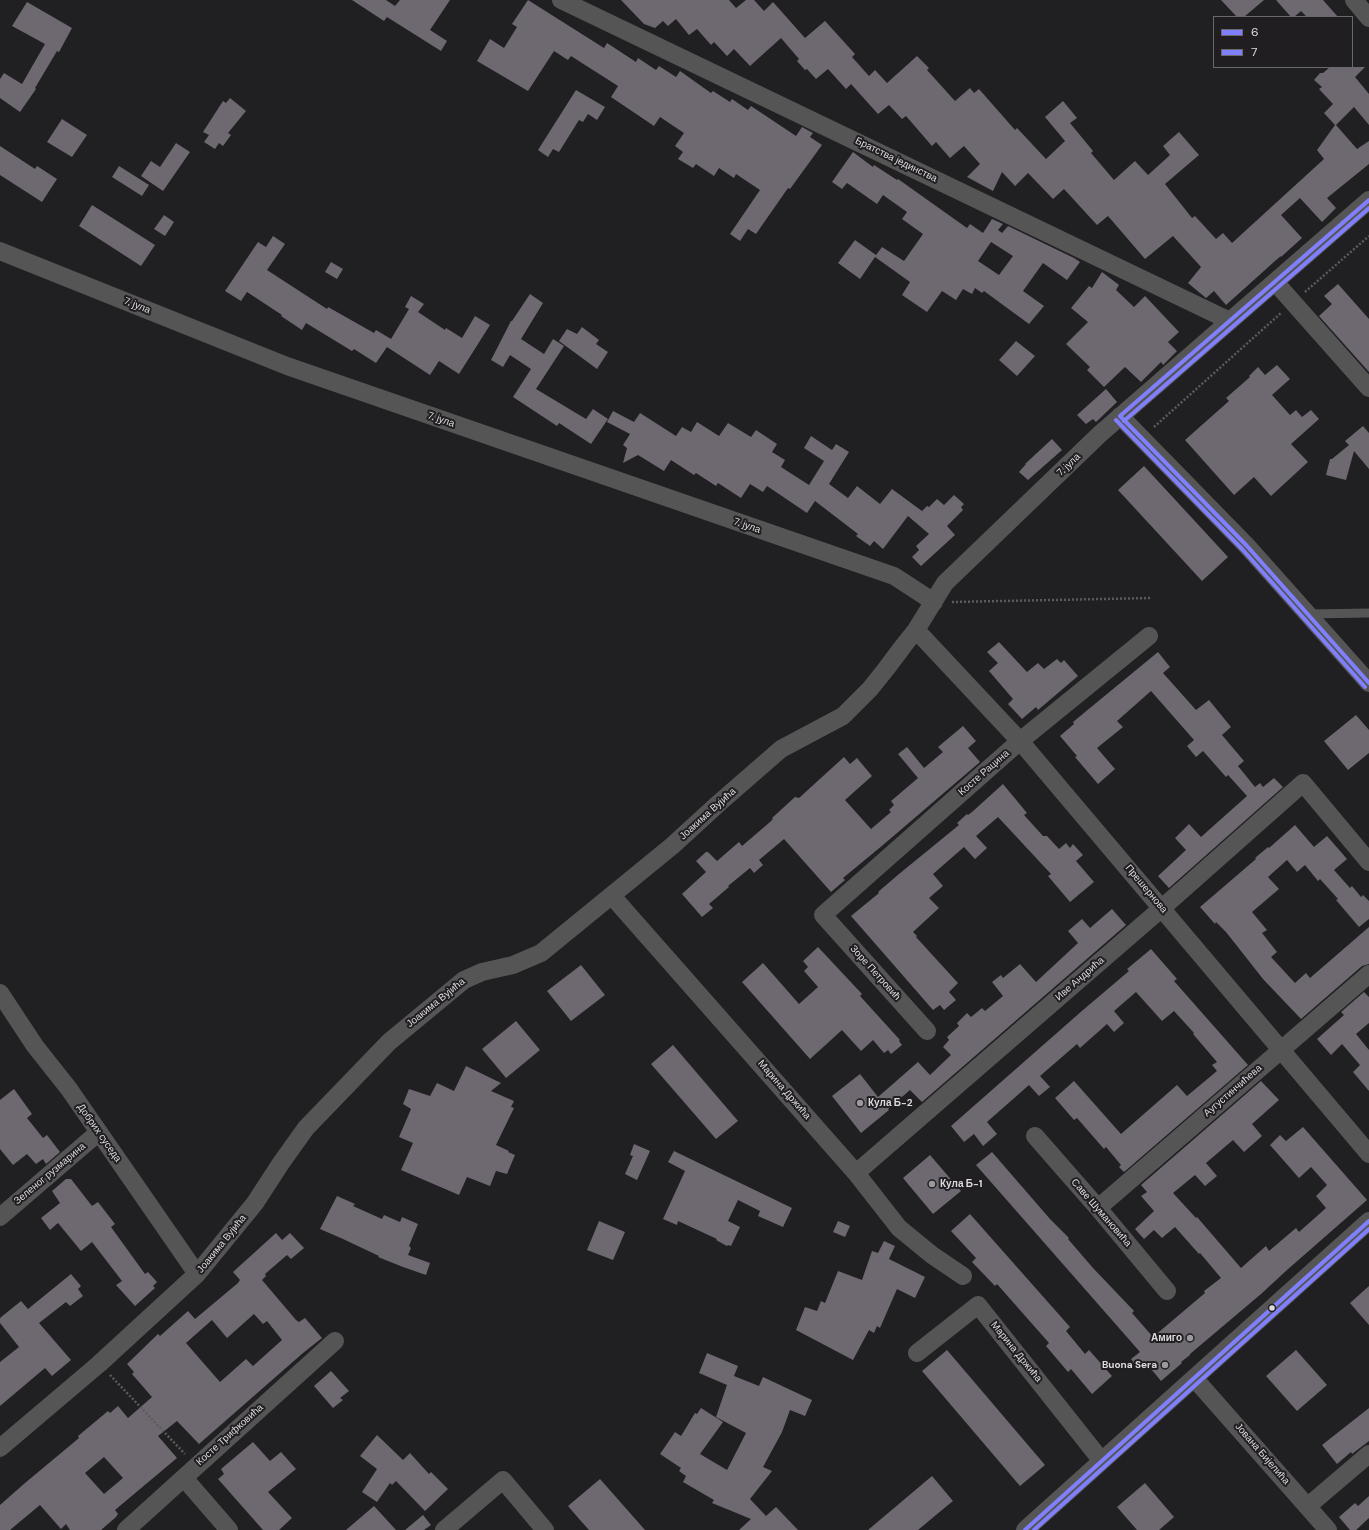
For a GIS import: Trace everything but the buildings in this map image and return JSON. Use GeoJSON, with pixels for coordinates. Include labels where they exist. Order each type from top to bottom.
{"type":"FeatureCollection","features":[{"type":"Feature","properties":{"kind":"street","name":"Братства јединства"},"geometry":{"type":"LineString","coordinates":[[561,0],[1230,321]]}},
{"type":"Feature","properties":{"kind":"street"},"geometry":{"type":"LineString","coordinates":[[1354,0],[1369,18]]}},
{"type":"Feature","properties":{"kind":"street","name":"7. јула"},"geometry":{"type":"LineString","coordinates":[[0,251],[287,366],[894,576],[934,602],[945,583],[1120,416],[1369,200]]}},
{"type":"Feature","properties":{"kind":"street"},"geometry":{"type":"LineString","coordinates":[[1275,282],[1369,388]]}},
{"type":"Feature","properties":{"kind":"street"},"geometry":{"type":"LineString","coordinates":[[1120,416],[1248,546],[1369,683]]}},
{"type":"Feature","properties":{"kind":"street","name":"Јоакима Вујића"},"geometry":{"type":"LineString","coordinates":[[0,1448],[99,1364],[198,1274],[250,1209],[306,1128],[389,1042],[464,980],[482,972],[513,965],[541,953],[672,846],[781,749],[843,716],[870,689],[916,630],[934,602]]}},
{"type":"Feature","properties":{"kind":"street","name":"Прешернова"},"geometry":{"type":"LineString","coordinates":[[916,630],[1020,741],[1369,1154]]}},
{"type":"Feature","properties":{"kind":"street","name":"Косте Рацина"},"geometry":{"type":"LineString","coordinates":[[823,915],[1020,741],[1148,636]]}},
{"type":"Feature","properties":{"kind":"street","name":"Иве Андрића"},"geometry":{"type":"LineString","coordinates":[[856,1173],[1162,908],[1303,783],[1369,862]]}},
{"type":"Feature","properties":{"kind":"street","name":"Марина Држића"},"geometry":{"type":"LineString","coordinates":[[612,896],[856,1173],[899,1228],[932,1255],[963,1276]]}},
{"type":"Feature","properties":{"kind":"street","name":"Зоре Петровић"},"geometry":{"type":"LineString","coordinates":[[823,915],[927,1030]]}},
{"type":"Feature","properties":{"kind":"street","name":"Аугустинчићева"},"geometry":{"type":"LineString","coordinates":[[1098,1208],[1369,974]]}},
{"type":"Feature","properties":{"kind":"street","name":"Добрих суседа"},"geometry":{"type":"LineString","coordinates":[[0,993],[35,1046],[69,1089],[198,1274]]}},
{"type":"Feature","properties":{"kind":"street","name":"Зеленог рузмарина"},"geometry":{"type":"LineString","coordinates":[[0,1216],[99,1132]]}},
{"type":"Feature","properties":{"kind":"street","name":"Саве Шумановића"},"geometry":{"type":"LineString","coordinates":[[1034,1136],[1098,1208],[1167,1291]]}},
{"type":"Feature","properties":{"kind":"street"},"geometry":{"type":"LineString","coordinates":[[1024,1530],[1369,1221]]}},
{"type":"Feature","properties":{"kind":"street","name":"Марина Држића"},"geometry":{"type":"LineString","coordinates":[[917,1354],[978,1305],[1101,1460]]}},
{"type":"Feature","properties":{"kind":"street","name":"Косте Трифковића"},"geometry":{"type":"LineString","coordinates":[[126,1530],[335,1341]]}},
{"type":"Feature","properties":{"kind":"street","name":"Јована Бијелића"},"geometry":{"type":"LineString","coordinates":[[1194,1378],[1328,1530]]}},
{"type":"Feature","properties":{"kind":"street"},"geometry":{"type":"LineString","coordinates":[[1308,1506],[1369,1454]]}},
{"type":"Feature","properties":{"kind":"street"},"geometry":{"type":"LineString","coordinates":[[190,1472],[229,1530]]}},
{"type":"Feature","properties":{"kind":"street"},"geometry":{"type":"LineString","coordinates":[[444,1530],[503,1480],[545,1530]]}},
{"type":"Feature","properties":{"kind":"lane"},"geometry":{"type":"LineString","coordinates":[[1309,614],[1369,613]]}},
{"type":"Feature","properties":{"kind":"path"},"geometry":{"type":"LineString","coordinates":[[1142,438],[1293,302],[1369,236]]}},
{"type":"Feature","properties":{"kind":"path"},"geometry":{"type":"LineString","coordinates":[[934,602],[1152,598]]}},
{"type":"Feature","properties":{"kind":"path"},"geometry":{"type":"LineString","coordinates":[[99,1364],[190,1472]]}},
{"type":"Feature","properties":{"kind":"transit line","name":"6"},"geometry":{"type":"LineString","coordinates":[[1120,416],[1369,200]]}},
{"type":"Feature","properties":{"kind":"transit line","name":"7"},"geometry":{"type":"LineString","coordinates":[[1124,421],[1369,208]]}},
{"type":"Feature","properties":{"kind":"transit line","name":"6"},"geometry":{"type":"LineString","coordinates":[[1120,416],[1247,546],[1369,683]]}},
{"type":"Feature","properties":{"kind":"transit line","name":"7"},"geometry":{"type":"LineString","coordinates":[[1116,420],[1243,550],[1365,687]]}},
{"type":"Feature","properties":{"kind":"transit line","name":"6"},"geometry":{"type":"LineString","coordinates":[[1025,1530],[1369,1221]]}},
{"type":"Feature","properties":{"kind":"transit line","name":"7"},"geometry":{"type":"LineString","coordinates":[[1034,1530],[1369,1229]]}},
{"type":"Feature","properties":{"kind":"place","name":"Кула Б-2"},"geometry":{"type":"Point","coordinates":[860,1103]}},
{"type":"Feature","properties":{"kind":"place","name":"Кула Б-1"},"geometry":{"type":"Point","coordinates":[932,1184]}},
{"type":"Feature","properties":{"kind":"place","name":"Амиго"},"geometry":{"type":"Point","coordinates":[1190,1338]}},
{"type":"Feature","properties":{"kind":"place","name":"Buona Sera"},"geometry":{"type":"Point","coordinates":[1165,1365]}}]}
